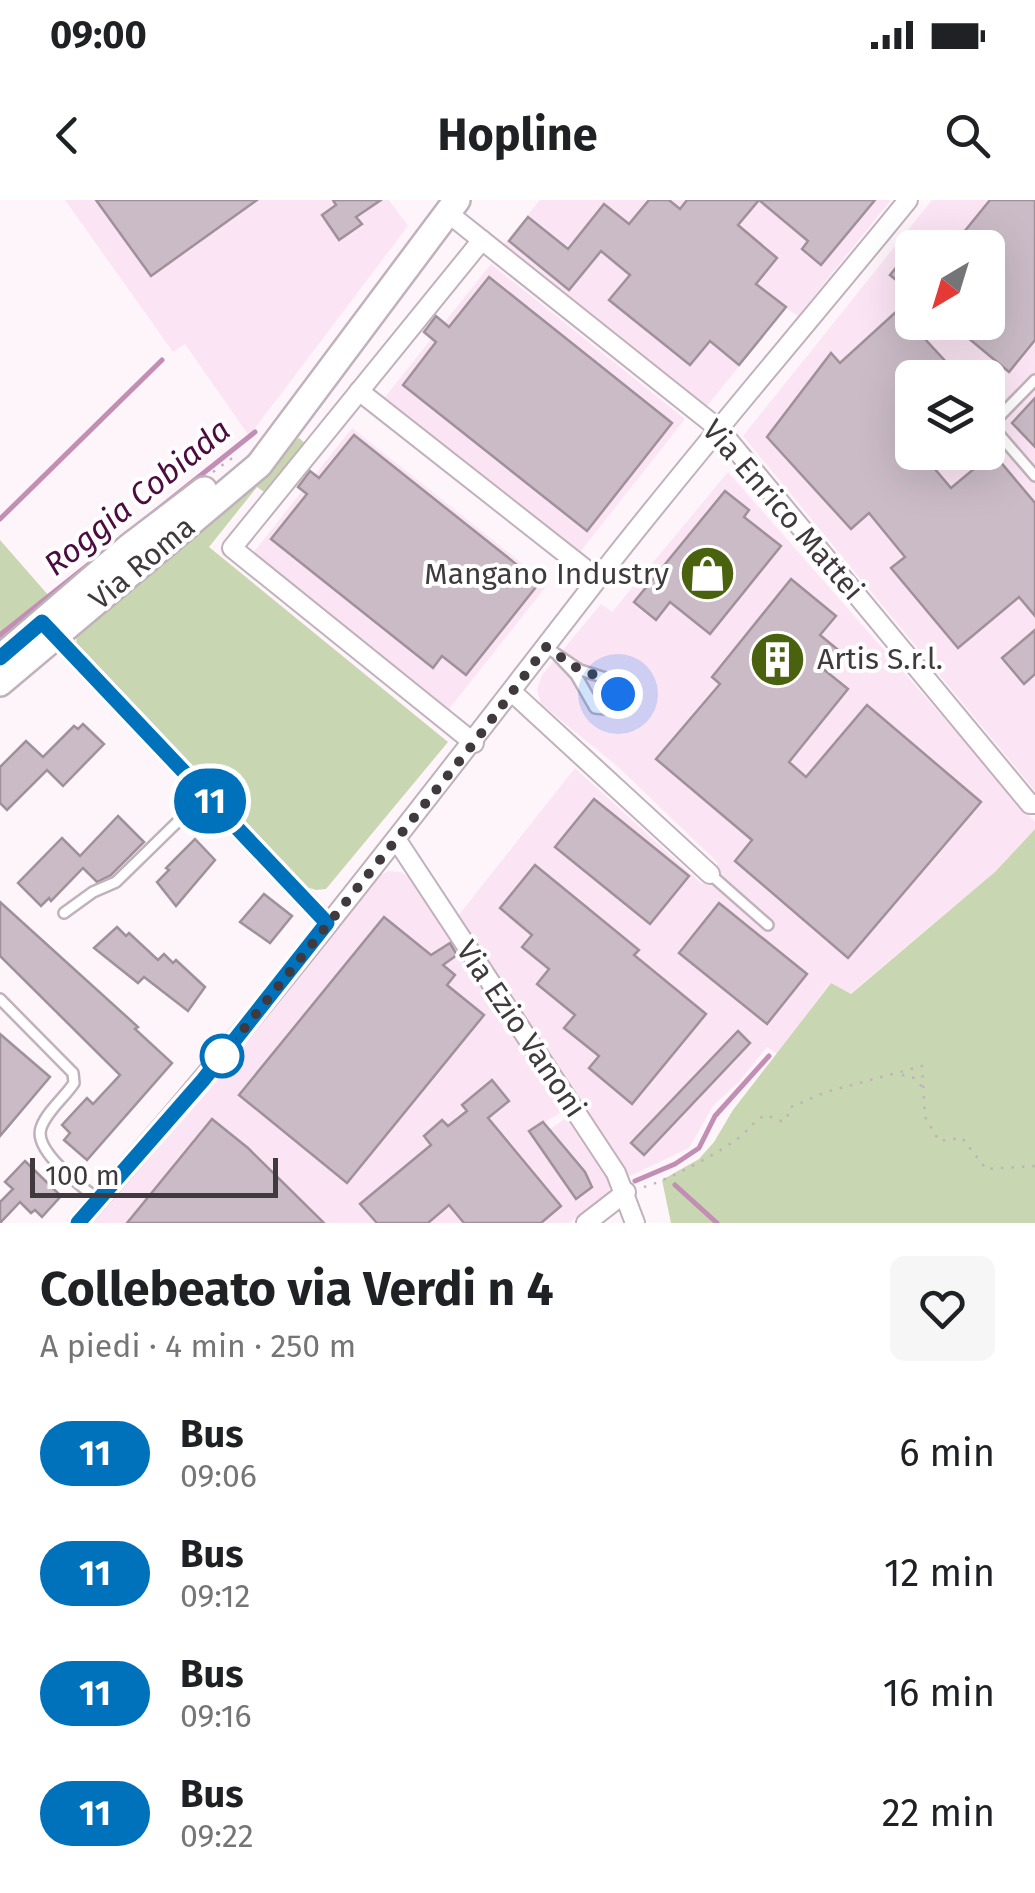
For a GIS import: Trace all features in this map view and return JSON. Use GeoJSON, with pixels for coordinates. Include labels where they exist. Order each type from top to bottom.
{"type":"FeatureCollection","features":[{"type":"Feature","properties":{"kind":"street"},"geometry":{"type":"LineString","coordinates":[[78,1223],[203,1080],[512,692],[552,652],[598,579],[908,200]]}},
{"type":"Feature","properties":{"kind":"street","name":"Via Enrico Mattei"},"geometry":{"type":"LineString","coordinates":[[453,207],[482,240],[720,429],[1033,805]]}},
{"type":"Feature","properties":{"kind":"street","name":"Via Roma"},"geometry":{"type":"LineString","coordinates":[[0,683],[130,547],[277,438],[453,207]]}},
{"type":"Feature","properties":{"kind":"street"},"geometry":{"type":"LineString","coordinates":[[474,743],[232,548],[482,240]]}},
{"type":"Feature","properties":{"kind":"street"},"geometry":{"type":"LineString","coordinates":[[359,392],[598,579]]}},
{"type":"Feature","properties":{"kind":"street"},"geometry":{"type":"LineString","coordinates":[[48,629],[327,923]]}},
{"type":"Feature","properties":{"kind":"street","name":"Via Roma"},"geometry":{"type":"LineString","coordinates":[[0,658],[48,629]]}},
{"type":"Feature","properties":{"kind":"street"},"geometry":{"type":"LineString","coordinates":[[512,692],[710,874]]}},
{"type":"Feature","properties":{"kind":"street","name":"Via Ezio Vanoni"},"geometry":{"type":"LineString","coordinates":[[396,839],[616,1173],[635,1223]]}},
{"type":"Feature","properties":{"kind":"street"},"geometry":{"type":"LineString","coordinates":[[586,1223],[626,1192]]}},
{"type":"Feature","properties":{"kind":"lane"},"geometry":{"type":"LineString","coordinates":[[1035,380],[991,425],[1035,476]]}},
{"type":"Feature","properties":{"kind":"lane"},"geometry":{"type":"LineString","coordinates":[[552,652],[580,670],[616,682],[620,690],[605,709],[595,708],[576,676],[552,652]]}},
{"type":"Feature","properties":{"kind":"lane"},"geometry":{"type":"LineString","coordinates":[[64,913],[93,892],[116,882],[205,795]]}},
{"type":"Feature","properties":{"kind":"lane"},"geometry":{"type":"LineString","coordinates":[[710,874],[768,925]]}},
{"type":"Feature","properties":{"kind":"lane"},"geometry":{"type":"LineString","coordinates":[[0,1000],[73,1073],[74,1083],[41,1128],[41,1140],[45,1152],[98,1200]]}},
{"type":"Feature","properties":{"kind":"path"},"geometry":{"type":"LineString","coordinates":[[208,476],[240,452]]}},
{"type":"Feature","properties":{"kind":"path"},"geometry":{"type":"LineString","coordinates":[[626,1192],[651,1186],[698,1164],[766,1115],[781,1120],[787,1118],[789,1108],[826,1092],[923,1067],[925,1116],[939,1141],[962,1138],[986,1169],[1035,1166]]}},
{"type":"Feature","properties":{"kind":"path"},"geometry":{"type":"LineString","coordinates":[[898,1075],[914,1078],[925,1090]]}},
{"type":"Feature","properties":{"kind":"shaded area"},"geometry":{"type":"Polygon","coordinates":[[[65,200],[389,200],[408,226],[249,436],[185,344],[173,352],[65,200]]]}},
{"type":"Feature","properties":{"kind":"shaded area"},"geometry":{"type":"Polygon","coordinates":[[[540,200],[891,200],[798,316],[786,308],[707,406],[504,244],[540,200]]]}},
{"type":"Feature","properties":{"kind":"shaded area"},"geometry":{"type":"Polygon","coordinates":[[[932,200],[1035,200],[1035,791],[743,436],[895,246],[895,340],[1005,340],[1005,230],[908,230],[932,200]]]}},
{"type":"Feature","properties":{"kind":"shaded area"},"geometry":{"type":"Polygon","coordinates":[[[491,264],[685,419],[580,552],[385,397],[491,264]]]}},
{"type":"Feature","properties":{"kind":"shaded area"},"geometry":{"type":"Polygon","coordinates":[[[352,428],[548,584],[449,709],[253,553],[352,428]]]}},
{"type":"Feature","properties":{"kind":"shaded area"},"geometry":{"type":"Polygon","coordinates":[[[728,472],[1035,822],[1035,829],[996,871],[850,994],[830,983],[777,1054],[767,1047],[713,1106],[689,1148],[626,1178],[458,916],[575,768],[702,884],[718,863],[617,766],[541,704],[537,690],[542,675],[601,604],[612,612],[728,472]]]}},
{"type":"Feature","properties":{"kind":"shaded area"},"geometry":{"type":"Polygon","coordinates":[[[388,871],[401,872],[412,879],[454,941],[447,946],[454,957],[461,952],[565,1110],[530,1131],[536,1139],[569,1116],[611,1181],[609,1192],[569,1223],[79,1223],[372,881],[388,871]]]}},
{"type":"Feature","properties":{"kind":"green space"},"geometry":{"type":"Polygon","coordinates":[[[299,438],[307,445],[267,494],[257,487],[209,547],[448,742],[326,889],[316,890],[303,886],[85,658],[75,630],[299,438]]]}},
{"type":"Feature","properties":{"kind":"green space"},"geometry":{"type":"Polygon","coordinates":[[[0,540],[49,596],[0,641],[0,540]]]}},
{"type":"Feature","properties":{"kind":"green space"},"geometry":{"type":"Polygon","coordinates":[[[1035,829],[1035,1223],[671,1223],[662,1180],[699,1159],[714,1142],[733,1110],[831,983],[851,994],[996,871],[1035,829]]]}},
{"type":"Feature","properties":{"kind":"building"},"geometry":{"type":"Polygon","coordinates":[[[96,200],[257,200],[151,276],[96,200]]]}},
{"type":"Feature","properties":{"kind":"building"},"geometry":{"type":"Polygon","coordinates":[[[333,200],[381,200],[356,217],[362,224],[339,240],[322,215],[336,205],[333,200]]]}},
{"type":"Feature","properties":{"kind":"building"},"geometry":{"type":"Polygon","coordinates":[[[649,200],[669,200],[680,209],[687,200],[759,200],[738,225],[777,258],[756,284],[786,307],[739,365],[710,341],[690,365],[609,300],[630,275],[601,251],[569,290],[509,241],[528,217],[568,249],[604,204],[629,224],[649,200]]]}},
{"type":"Feature","properties":{"kind":"building"},"geometry":{"type":"Polygon","coordinates":[[[759,200],[875,200],[821,265],[802,249],[808,241],[759,200]]]}},
{"type":"Feature","properties":{"kind":"building"},"geometry":{"type":"Polygon","coordinates":[[[990,200],[1035,200],[1035,340],[1009,372],[1005,360],[995,360],[971,340],[1005,340],[1005,230],[966,230],[990,200]]]}},
{"type":"Feature","properties":{"kind":"building"},"geometry":{"type":"Polygon","coordinates":[[[489,277],[672,423],[587,531],[403,385],[436,342],[424,332],[436,316],[449,327],[489,277]]]}},
{"type":"Feature","properties":{"kind":"building"},"geometry":{"type":"Polygon","coordinates":[[[895,313],[895,340],[926,340],[944,360],[895,360],[895,470],[936,470],[951,488],[973,470],[1005,467],[1035,503],[1035,616],[1019,597],[958,648],[891,568],[905,557],[869,513],[851,529],[767,437],[831,353],[840,363],[895,313]]]}},
{"type":"Feature","properties":{"kind":"building"},"geometry":{"type":"Polygon","coordinates":[[[1035,398],[1035,447],[1012,423],[1035,398]]]}},
{"type":"Feature","properties":{"kind":"building"},"geometry":{"type":"Polygon","coordinates":[[[354,435],[516,564],[512,568],[536,587],[466,675],[442,656],[433,668],[271,539],[307,494],[298,487],[310,471],[319,478],[354,435]]]}},
{"type":"Feature","properties":{"kind":"building","name":"Mangano Industry"},"geometry":{"type":"Polygon","coordinates":[[[725,491],[749,510],[744,517],[781,546],[710,634],[670,602],[656,620],[634,602],[725,491]]]}},
{"type":"Feature","properties":{"kind":"building"},"geometry":{"type":"Polygon","coordinates":[[[791,579],[836,616],[820,635],[837,649],[822,668],[848,689],[789,762],[806,777],[867,705],[981,802],[848,958],[735,861],[752,840],[656,759],[720,684],[712,677],[791,579]]]}},
{"type":"Feature","properties":{"kind":"building"},"geometry":{"type":"Polygon","coordinates":[[[1035,630],[1035,674],[1024,684],[1002,658],[1035,630]]]}},
{"type":"Feature","properties":{"kind":"building"},"geometry":{"type":"Polygon","coordinates":[[[83,724],[104,744],[63,786],[47,770],[7,810],[0,803],[0,767],[26,741],[43,757],[74,726],[78,729],[83,724]]]}},
{"type":"Feature","properties":{"kind":"building"},"geometry":{"type":"Polygon","coordinates":[[[594,799],[689,876],[650,924],[555,847],[594,799]]]}},
{"type":"Feature","properties":{"kind":"building"},"geometry":{"type":"Polygon","coordinates":[[[118,816],[144,842],[111,875],[97,882],[83,868],[51,901],[49,898],[41,906],[18,883],[62,838],[80,856],[118,816]]]}},
{"type":"Feature","properties":{"kind":"building"},"geometry":{"type":"Polygon","coordinates":[[[195,839],[215,860],[176,906],[157,882],[195,839]]]}},
{"type":"Feature","properties":{"kind":"building"},"geometry":{"type":"Polygon","coordinates":[[[535,865],[639,950],[634,955],[706,1014],[632,1104],[589,1068],[599,1056],[564,1028],[575,1015],[537,984],[549,969],[522,947],[532,935],[500,908],[535,865]]]}},
{"type":"Feature","properties":{"kind":"building"},"geometry":{"type":"Polygon","coordinates":[[[264,894],[292,916],[270,943],[240,922],[264,894]]]}},
{"type":"Feature","properties":{"kind":"building"},"geometry":{"type":"Polygon","coordinates":[[[0,902],[138,1027],[135,1029],[172,1063],[87,1160],[64,1140],[70,1133],[62,1125],[87,1098],[93,1104],[120,1075],[0,956],[0,902]]]}},
{"type":"Feature","properties":{"kind":"building"},"geometry":{"type":"Polygon","coordinates":[[[719,903],[807,974],[767,1024],[679,953],[719,903]]]}},
{"type":"Feature","properties":{"kind":"building"},"geometry":{"type":"Polygon","coordinates":[[[384,917],[431,955],[450,943],[457,955],[443,965],[455,975],[447,985],[484,1015],[347,1183],[239,1095],[384,917]]]}},
{"type":"Feature","properties":{"kind":"building"},"geometry":{"type":"Polygon","coordinates":[[[117,927],[158,960],[164,954],[173,963],[176,960],[205,987],[188,1011],[144,977],[138,983],[94,948],[117,927]]]}},
{"type":"Feature","properties":{"kind":"building"},"geometry":{"type":"Polygon","coordinates":[[[738,1031],[750,1043],[644,1155],[631,1143],[738,1031]]]}},
{"type":"Feature","properties":{"kind":"building"},"geometry":{"type":"Polygon","coordinates":[[[0,1034],[50,1077],[0,1136],[0,1034]]]}},
{"type":"Feature","properties":{"kind":"building"},"geometry":{"type":"Polygon","coordinates":[[[492,1080],[509,1101],[488,1118],[561,1206],[541,1223],[464,1223],[449,1205],[428,1223],[377,1223],[360,1204],[431,1145],[424,1136],[442,1120],[448,1126],[467,1111],[462,1105],[492,1080]]]}},
{"type":"Feature","properties":{"kind":"building"},"geometry":{"type":"Polygon","coordinates":[[[212,1119],[248,1148],[324,1223],[127,1223],[212,1119]]]}},
{"type":"Feature","properties":{"kind":"building"},"geometry":{"type":"Polygon","coordinates":[[[543,1122],[585,1172],[592,1187],[576,1199],[529,1131],[543,1122]]]}},
{"type":"Feature","properties":{"kind":"building"},"geometry":{"type":"Polygon","coordinates":[[[25,1161],[61,1196],[42,1217],[20,1202],[0,1223],[0,1202],[13,1189],[5,1182],[25,1161]]]}},
{"type":"Feature","properties":{"kind":"waterway"},"geometry":{"type":"LineString","coordinates":[[0,519],[162,360]]}},
{"type":"Feature","properties":{"kind":"waterway","name":"Roggia Cobiada"},"geometry":{"type":"LineString","coordinates":[[0,635],[255,432]]}},
{"type":"Feature","properties":{"kind":"waterway"},"geometry":{"type":"LineString","coordinates":[[635,1181],[675,1164],[699,1148],[715,1116],[769,1056]]}},
{"type":"Feature","properties":{"kind":"waterway"},"geometry":{"type":"LineString","coordinates":[[675,1185],[717,1223]]}},
{"type":"Feature","properties":{"kind":"bus line","name":"11"},"geometry":{"type":"LineString","coordinates":[[0,658],[42,622],[327,923],[203,1080],[78,1223]]}},
{"type":"Feature","properties":{"kind":"place","name":"Mangano Industry"},"geometry":{"type":"Point","coordinates":[708,574]}},
{"type":"Feature","properties":{"kind":"place","name":"Artis S.r.l."},"geometry":{"type":"Point","coordinates":[778,659]}},
{"type":"Feature","properties":{"kind":"route"},"geometry":{"type":"LineString","coordinates":[[222,1056],[474,743],[546,647],[580,670],[620,684],[618,694]]}}]}
